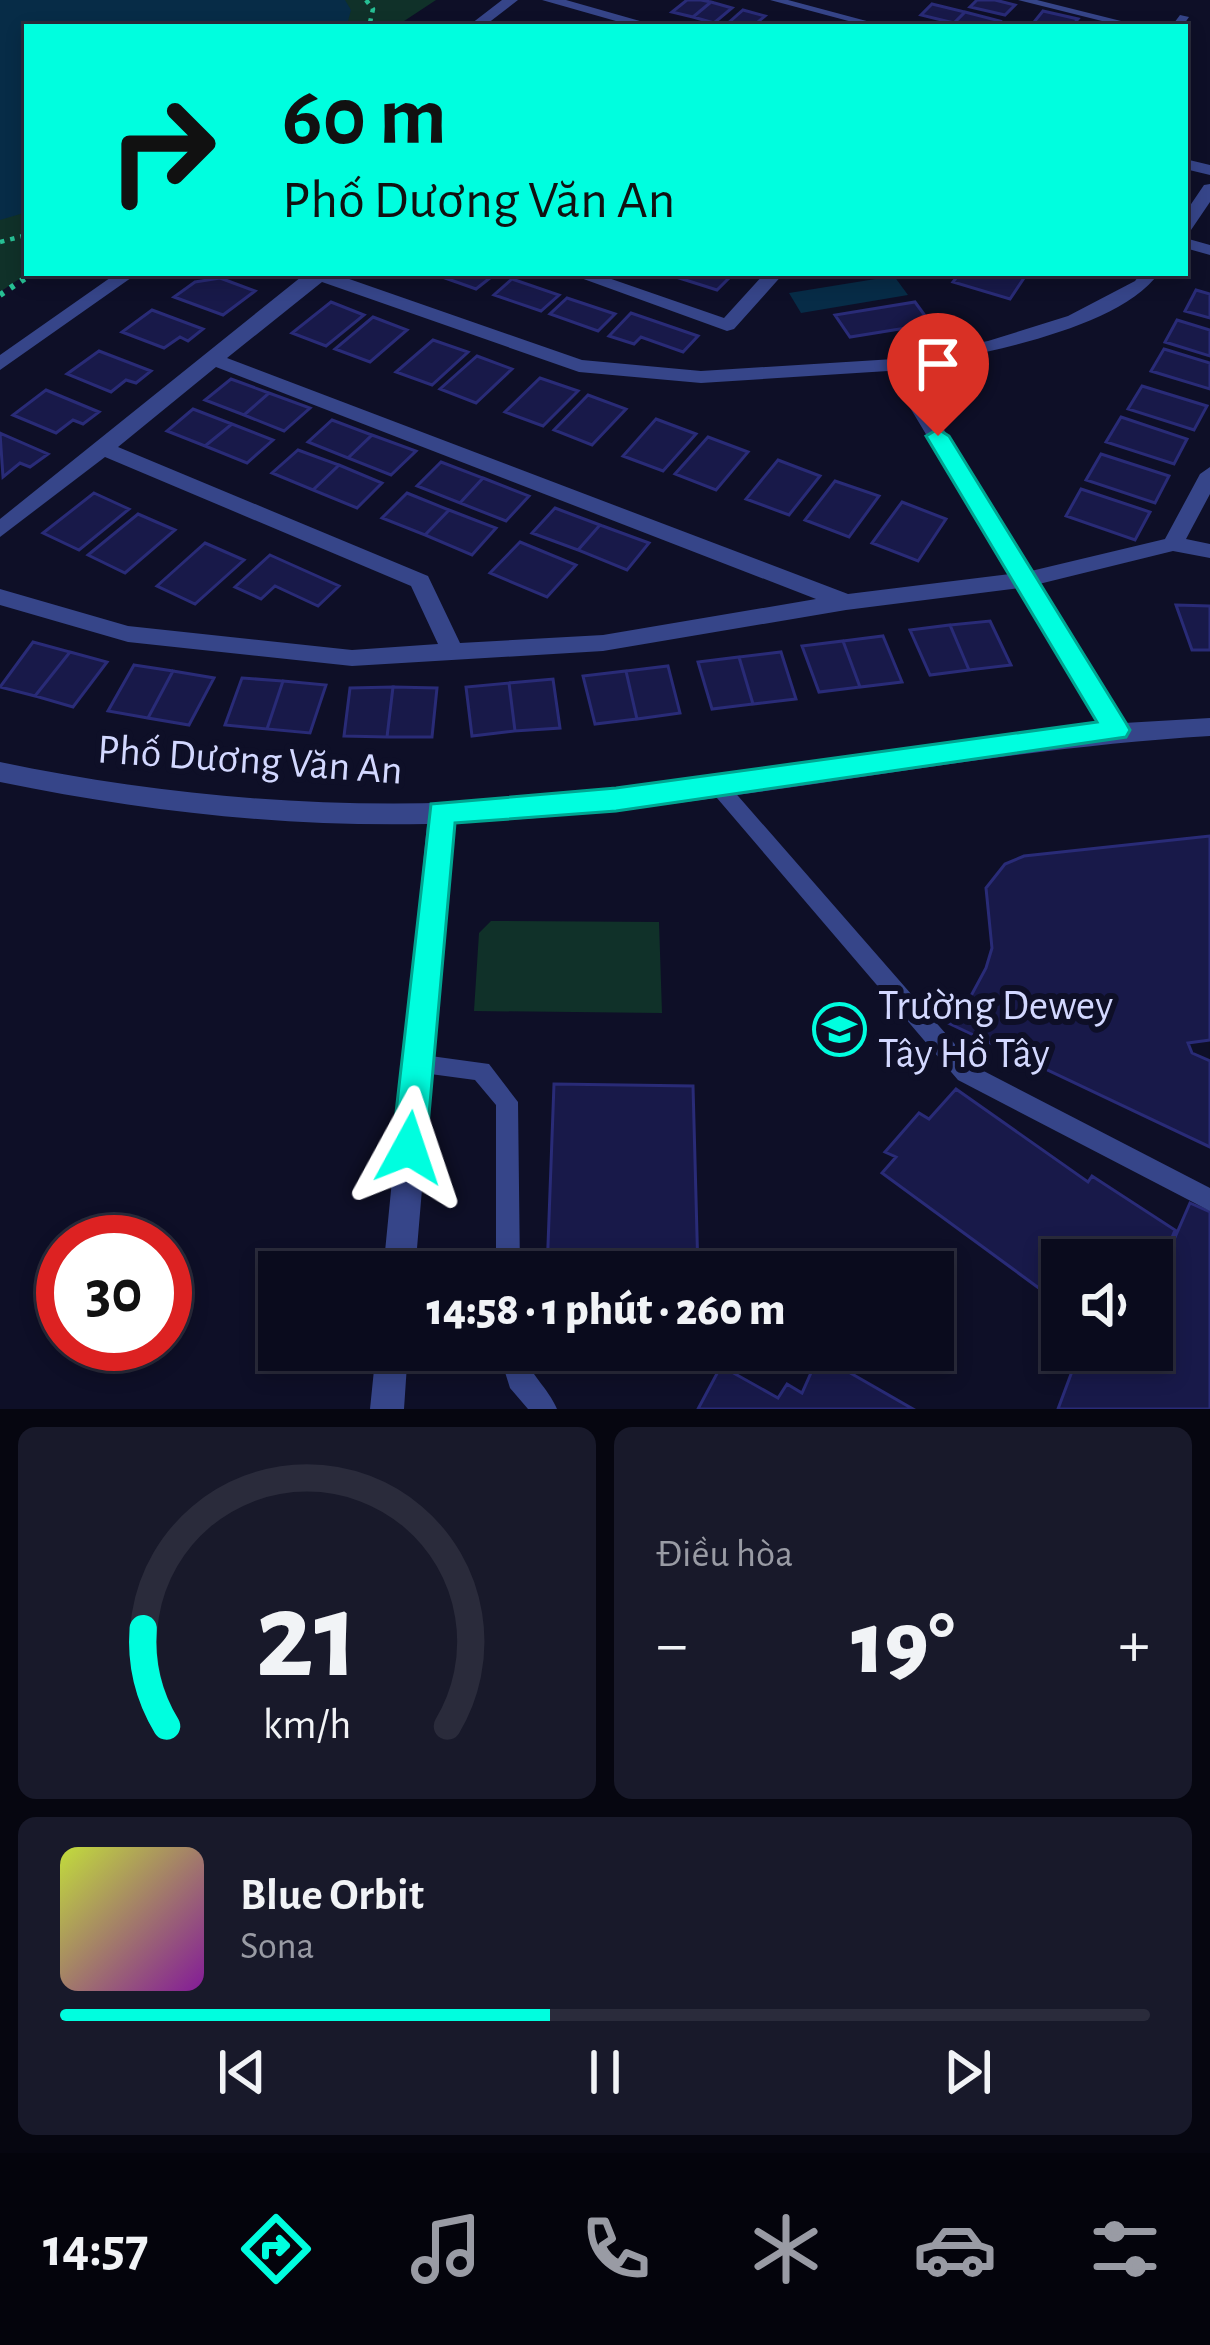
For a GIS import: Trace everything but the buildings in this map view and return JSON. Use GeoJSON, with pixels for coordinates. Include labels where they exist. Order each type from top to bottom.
{"type":"FeatureCollection","features":[{"type":"Feature","properties":{"kind":"street"},"geometry":{"type":"LineString","coordinates":[[478,24],[512,0]]}},
{"type":"Feature","properties":{"kind":"street"},"geometry":{"type":"LineString","coordinates":[[549,0],[642,24]]}},
{"type":"Feature","properties":{"kind":"street"},"geometry":{"type":"LineString","coordinates":[[1188,222],[1210,189]]}},
{"type":"Feature","properties":{"kind":"street"},"geometry":{"type":"LineString","coordinates":[[0,364],[125,276]]}},
{"type":"Feature","properties":{"kind":"street"},"geometry":{"type":"LineString","coordinates":[[0,530],[317,276]]}},
{"type":"Feature","properties":{"kind":"street"},"geometry":{"type":"LineString","coordinates":[[325,276],[579,366],[701,376],[894,365],[992,346],[1075,320],[1141,285],[1148,276]]}},
{"type":"Feature","properties":{"kind":"street"},"geometry":{"type":"LineString","coordinates":[[585,276],[727,325],[772,276]]}},
{"type":"Feature","properties":{"kind":"street"},"geometry":{"type":"LineString","coordinates":[[214,360],[846,602]]}},
{"type":"Feature","properties":{"kind":"street"},"geometry":{"type":"LineString","coordinates":[[894,365],[1116,730]]}},
{"type":"Feature","properties":{"kind":"street"},"geometry":{"type":"LineString","coordinates":[[103,448],[420,580],[453,652]]}},
{"type":"Feature","properties":{"kind":"street"},"geometry":{"type":"LineString","coordinates":[[1173,544],[1210,474]]}},
{"type":"Feature","properties":{"kind":"street"},"geometry":{"type":"LineString","coordinates":[[0,597],[128,634],[352,658],[603,643],[846,602],[1025,580],[1173,544],[1210,550]]}},
{"type":"Feature","properties":{"kind":"street","name":"Phố Dương Văn An"},"geometry":{"type":"LineString","coordinates":[[0,772],[234,806],[441,812],[561,806],[1116,730],[1210,727]]}},
{"type":"Feature","properties":{"kind":"street"},"geometry":{"type":"LineString","coordinates":[[401,1251],[441,812]]}},
{"type":"Feature","properties":{"kind":"street"},"geometry":{"type":"LineString","coordinates":[[387,1409],[390,1371]]}},
{"type":"Feature","properties":{"kind":"lane"},"geometry":{"type":"LineString","coordinates":[[775,0],[872,24]]}},
{"type":"Feature","properties":{"kind":"lane"},"geometry":{"type":"LineString","coordinates":[[1024,0],[1127,24]]}},
{"type":"Feature","properties":{"kind":"lane"},"geometry":{"type":"LineString","coordinates":[[718,786],[965,1073],[1210,1200]]}},
{"type":"Feature","properties":{"kind":"lane"},"geometry":{"type":"LineString","coordinates":[[416,1064],[481,1071],[507,1102],[508,1251]]}},
{"type":"Feature","properties":{"kind":"lane"},"geometry":{"type":"LineString","coordinates":[[517,1371],[544,1409]]}},
{"type":"Feature","properties":{"kind":"path"},"geometry":{"type":"LineString","coordinates":[[0,296],[29,276]]}},
{"type":"Feature","properties":{"kind":"green space"},"geometry":{"type":"Polygon","coordinates":[[[0,0],[436,0],[400,24],[24,24],[24,276],[0,292],[0,0]]]}},
{"type":"Feature","properties":{"kind":"green space"},"geometry":{"type":"Polygon","coordinates":[[[491,921],[659,922],[662,1013],[474,1011],[479,933],[491,921]]]}},
{"type":"Feature","properties":{"kind":"water"},"geometry":{"type":"Polygon","coordinates":[[[0,0],[345,0],[351,10],[343,24],[24,24],[24,213],[0,220],[0,0]]]}},
{"type":"Feature","properties":{"kind":"water"},"geometry":{"type":"Polygon","coordinates":[[[894,276],[908,295],[801,313],[789,293],[894,276]]]}},
{"type":"Feature","properties":{"kind":"place","name":"Trường Dewey Tây Hồ Tây"},"geometry":{"type":"Point","coordinates":[839,1030]}},
{"type":"Feature","properties":{"kind":"route"},"geometry":{"type":"LineString","coordinates":[[409,1148],[441,812],[616,800],[1116,730],[938,436]]}}]}
